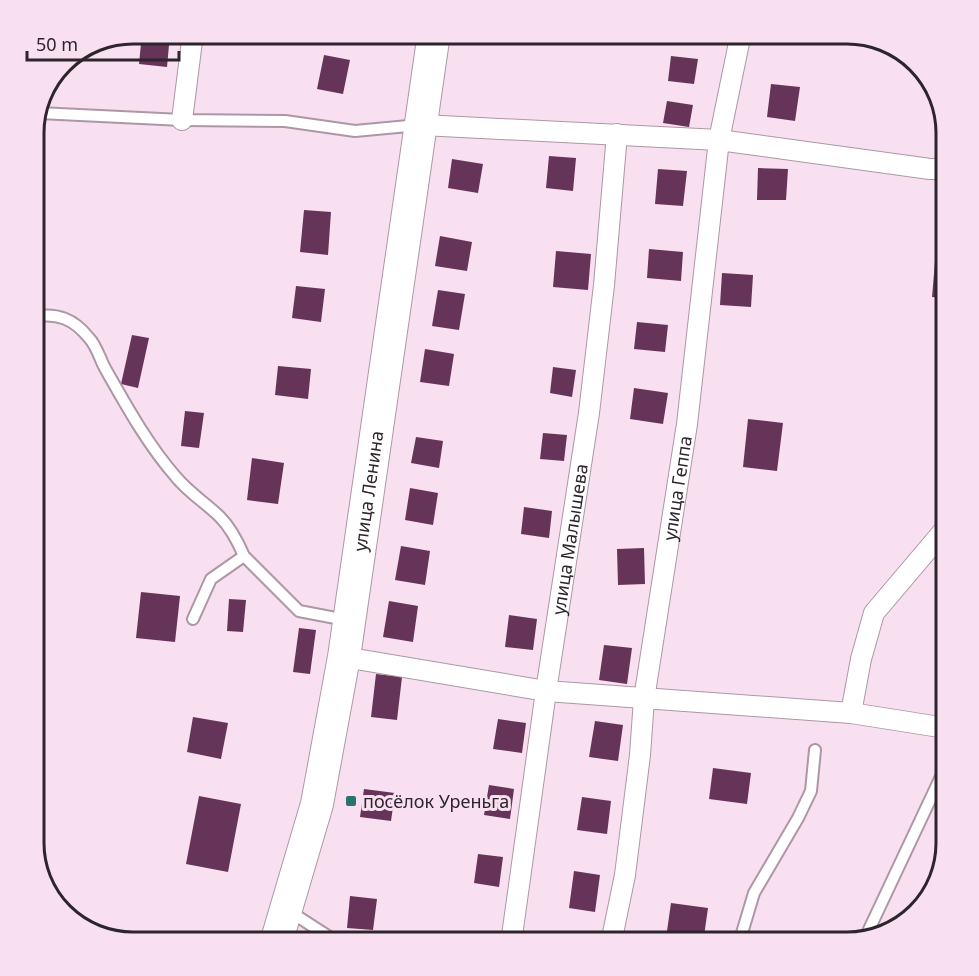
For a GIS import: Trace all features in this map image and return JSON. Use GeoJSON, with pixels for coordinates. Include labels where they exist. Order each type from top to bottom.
{"type":"FeatureCollection","features":[{"type":"Feature","properties":{"kind":"main road","name":"улица Ленина"},"geometry":{"type":"LineString","coordinates":[[279,932],[317,804],[344,657],[433,44]]}},
{"type":"Feature","properties":{"kind":"street"},"geometry":{"type":"LineString","coordinates":[[182,120],[192,44]]}},
{"type":"Feature","properties":{"kind":"street","name":"улица Геппа"},"geometry":{"type":"LineString","coordinates":[[613,932],[625,875],[640,755],[644,699],[687,424],[719,140],[739,44]]}},
{"type":"Feature","properties":{"kind":"street"},"geometry":{"type":"LineString","coordinates":[[422,125],[719,140],[936,169]]}},
{"type":"Feature","properties":{"kind":"street","name":"улица Малышева"},"geometry":{"type":"LineString","coordinates":[[513,932],[546,690],[589,413],[604,285],[617,134]]}},
{"type":"Feature","properties":{"kind":"street"},"geometry":{"type":"LineString","coordinates":[[851,713],[861,659],[874,613],[936,540]]}},
{"type":"Feature","properties":{"kind":"street"},"geometry":{"type":"LineString","coordinates":[[344,657],[546,690],[851,713],[936,726]]}},
{"type":"Feature","properties":{"kind":"lane"},"geometry":{"type":"LineString","coordinates":[[46,113],[182,120],[285,121],[355,131],[422,125]]}},
{"type":"Feature","properties":{"kind":"lane"},"geometry":{"type":"LineString","coordinates":[[44,315],[66,317],[90,339],[104,368],[138,425],[175,476],[221,518],[235,536],[244,556],[299,611],[350,620]]}},
{"type":"Feature","properties":{"kind":"lane"},"geometry":{"type":"LineString","coordinates":[[193,619],[211,579],[244,556]]}},
{"type":"Feature","properties":{"kind":"lane"},"geometry":{"type":"LineString","coordinates":[[742,932],[754,893],[798,818],[811,791],[815,750]]}},
{"type":"Feature","properties":{"kind":"lane"},"geometry":{"type":"LineString","coordinates":[[869,930],[936,787]]}},
{"type":"Feature","properties":{"kind":"lane"},"geometry":{"type":"LineString","coordinates":[[286,910],[321,932]]}},
{"type":"Feature","properties":{"kind":"building"},"geometry":{"type":"Polygon","coordinates":[[[141,44],[169,44],[167,67],[139,64],[141,44]]]}},
{"type":"Feature","properties":{"kind":"building"},"geometry":{"type":"Polygon","coordinates":[[[324,55],[350,60],[343,94],[317,89],[324,55]]]}},
{"type":"Feature","properties":{"kind":"building"},"geometry":{"type":"Polygon","coordinates":[[[671,56],[698,59],[694,84],[668,81],[671,56]]]}},
{"type":"Feature","properties":{"kind":"building"},"geometry":{"type":"Polygon","coordinates":[[[771,84],[800,87],[795,121],[767,117],[771,84]]]}},
{"type":"Feature","properties":{"kind":"building"},"geometry":{"type":"Polygon","coordinates":[[[667,101],[693,105],[689,127],[663,123],[667,101]]]}},
{"type":"Feature","properties":{"kind":"building"},"geometry":{"type":"Polygon","coordinates":[[[549,156],[576,158],[573,191],[546,188],[549,156]]]}},
{"type":"Feature","properties":{"kind":"building"},"geometry":{"type":"Polygon","coordinates":[[[452,159],[483,164],[478,193],[448,188],[452,159]]]}},
{"type":"Feature","properties":{"kind":"building"},"geometry":{"type":"Polygon","coordinates":[[[758,168],[788,169],[786,200],[757,200],[758,168]]]}},
{"type":"Feature","properties":{"kind":"building"},"geometry":{"type":"Polygon","coordinates":[[[658,169],[687,171],[683,206],[655,204],[658,169]]]}},
{"type":"Feature","properties":{"kind":"building"},"geometry":{"type":"Polygon","coordinates":[[[304,210],[331,212],[328,255],[300,252],[304,210]]]}},
{"type":"Feature","properties":{"kind":"building"},"geometry":{"type":"Polygon","coordinates":[[[440,236],[472,242],[467,271],[435,266],[440,236]]]}},
{"type":"Feature","properties":{"kind":"building"},"geometry":{"type":"Polygon","coordinates":[[[649,249],[683,252],[681,281],[647,278],[649,249]]]}},
{"type":"Feature","properties":{"kind":"building"},"geometry":{"type":"Polygon","coordinates":[[[936,250],[936,297],[932,297],[936,250]]]}},
{"type":"Feature","properties":{"kind":"building"},"geometry":{"type":"Polygon","coordinates":[[[556,251],[591,254],[588,290],[553,287],[556,251]]]}},
{"type":"Feature","properties":{"kind":"building"},"geometry":{"type":"Polygon","coordinates":[[[722,273],[753,275],[751,307],[720,305],[722,273]]]}},
{"type":"Feature","properties":{"kind":"building"},"geometry":{"type":"Polygon","coordinates":[[[296,286],[325,289],[321,322],[292,318],[296,286]]]}},
{"type":"Feature","properties":{"kind":"building"},"geometry":{"type":"Polygon","coordinates":[[[438,290],[465,294],[459,330],[432,326],[438,290]]]}},
{"type":"Feature","properties":{"kind":"building"},"geometry":{"type":"Polygon","coordinates":[[[637,322],[668,325],[665,352],[634,349],[637,322]]]}},
{"type":"Feature","properties":{"kind":"building"},"geometry":{"type":"Polygon","coordinates":[[[132,335],[149,338],[138,388],[121,384],[132,335]]]}},
{"type":"Feature","properties":{"kind":"building"},"geometry":{"type":"Polygon","coordinates":[[[425,349],[454,354],[449,386],[420,382],[425,349]]]}},
{"type":"Feature","properties":{"kind":"building"},"geometry":{"type":"Polygon","coordinates":[[[278,366],[311,369],[308,399],[275,395],[278,366]]]}},
{"type":"Feature","properties":{"kind":"building"},"geometry":{"type":"Polygon","coordinates":[[[553,367],[576,370],[572,397],[550,393],[553,367]]]}},
{"type":"Feature","properties":{"kind":"building"},"geometry":{"type":"Polygon","coordinates":[[[634,388],[668,393],[663,424],[630,419],[634,388]]]}},
{"type":"Feature","properties":{"kind":"building"},"geometry":{"type":"Polygon","coordinates":[[[185,411],[204,413],[199,448],[181,446],[185,411]]]}},
{"type":"Feature","properties":{"kind":"building"},"geometry":{"type":"Polygon","coordinates":[[[748,419],[783,423],[777,471],[743,467],[748,419]]]}},
{"type":"Feature","properties":{"kind":"building"},"geometry":{"type":"Polygon","coordinates":[[[543,433],[567,435],[564,461],[540,459],[543,433]]]}},
{"type":"Feature","properties":{"kind":"building"},"geometry":{"type":"Polygon","coordinates":[[[416,437],[443,441],[439,468],[411,463],[416,437]]]}},
{"type":"Feature","properties":{"kind":"building"},"geometry":{"type":"Polygon","coordinates":[[[252,458],[284,463],[278,504],[247,500],[252,458]]]}},
{"type":"Feature","properties":{"kind":"building"},"geometry":{"type":"Polygon","coordinates":[[[410,488],[438,493],[433,525],[405,520],[410,488]]]}},
{"type":"Feature","properties":{"kind":"building"},"geometry":{"type":"Polygon","coordinates":[[[524,507],[552,511],[549,538],[521,534],[524,507]]]}},
{"type":"Feature","properties":{"kind":"building"},"geometry":{"type":"Polygon","coordinates":[[[401,546],[430,551],[425,585],[395,580],[401,546]]]}},
{"type":"Feature","properties":{"kind":"building"},"geometry":{"type":"Polygon","coordinates":[[[644,548],[645,584],[618,585],[617,549],[644,548]]]}},
{"type":"Feature","properties":{"kind":"building"},"geometry":{"type":"Polygon","coordinates":[[[141,592],[180,596],[175,642],[136,638],[141,592]]]}},
{"type":"Feature","properties":{"kind":"building"},"geometry":{"type":"Polygon","coordinates":[[[229,599],[246,600],[243,632],[227,631],[229,599]]]}},
{"type":"Feature","properties":{"kind":"building"},"geometry":{"type":"Polygon","coordinates":[[[389,601],[418,606],[413,642],[383,637],[389,601]]]}},
{"type":"Feature","properties":{"kind":"building"},"geometry":{"type":"Polygon","coordinates":[[[509,615],[537,619],[533,650],[505,647],[509,615]]]}},
{"type":"Feature","properties":{"kind":"building"},"geometry":{"type":"Polygon","coordinates":[[[299,628],[316,630],[310,674],[293,672],[299,628]]]}},
{"type":"Feature","properties":{"kind":"building"},"geometry":{"type":"Polygon","coordinates":[[[604,645],[632,648],[627,684],[599,680],[604,645]]]}},
{"type":"Feature","properties":{"kind":"building"},"geometry":{"type":"Polygon","coordinates":[[[376,674],[402,677],[397,720],[371,717],[376,674]]]}},
{"type":"Feature","properties":{"kind":"building"},"geometry":{"type":"Polygon","coordinates":[[[193,717],[228,723],[221,759],[187,752],[193,717]]]}},
{"type":"Feature","properties":{"kind":"building"},"geometry":{"type":"Polygon","coordinates":[[[498,719],[526,723],[522,753],[493,749],[498,719]]]}},
{"type":"Feature","properties":{"kind":"building"},"geometry":{"type":"Polygon","coordinates":[[[595,721],[623,725],[618,761],[589,757],[595,721]]]}},
{"type":"Feature","properties":{"kind":"building"},"geometry":{"type":"Polygon","coordinates":[[[713,768],[751,773],[747,804],[709,799],[713,768]]]}},
{"type":"Feature","properties":{"kind":"building"},"geometry":{"type":"Polygon","coordinates":[[[489,785],[514,789],[510,819],[484,815],[489,785]]]}},
{"type":"Feature","properties":{"kind":"building"},"geometry":{"type":"Polygon","coordinates":[[[364,789],[395,793],[391,821],[360,817],[364,789]]]}},
{"type":"Feature","properties":{"kind":"building"},"geometry":{"type":"Polygon","coordinates":[[[199,796],[241,804],[228,872],[186,864],[199,796]]]}},
{"type":"Feature","properties":{"kind":"building"},"geometry":{"type":"Polygon","coordinates":[[[582,797],[611,801],[607,834],[577,830],[582,797]]]}},
{"type":"Feature","properties":{"kind":"building"},"geometry":{"type":"Polygon","coordinates":[[[478,854],[503,857],[499,887],[474,883],[478,854]]]}},
{"type":"Feature","properties":{"kind":"building"},"geometry":{"type":"Polygon","coordinates":[[[574,871],[600,875],[595,912],[569,908],[574,871]]]}},
{"type":"Feature","properties":{"kind":"building"},"geometry":{"type":"Polygon","coordinates":[[[350,896],[377,899],[373,930],[347,928],[350,896]]]}},
{"type":"Feature","properties":{"kind":"building"},"geometry":{"type":"Polygon","coordinates":[[[671,903],[708,908],[705,932],[667,932],[671,903]]]}},
{"type":"Feature","properties":{"kind":"place","name":"посёлок Уреньга"},"geometry":{"type":"Point","coordinates":[351,801]}}]}
